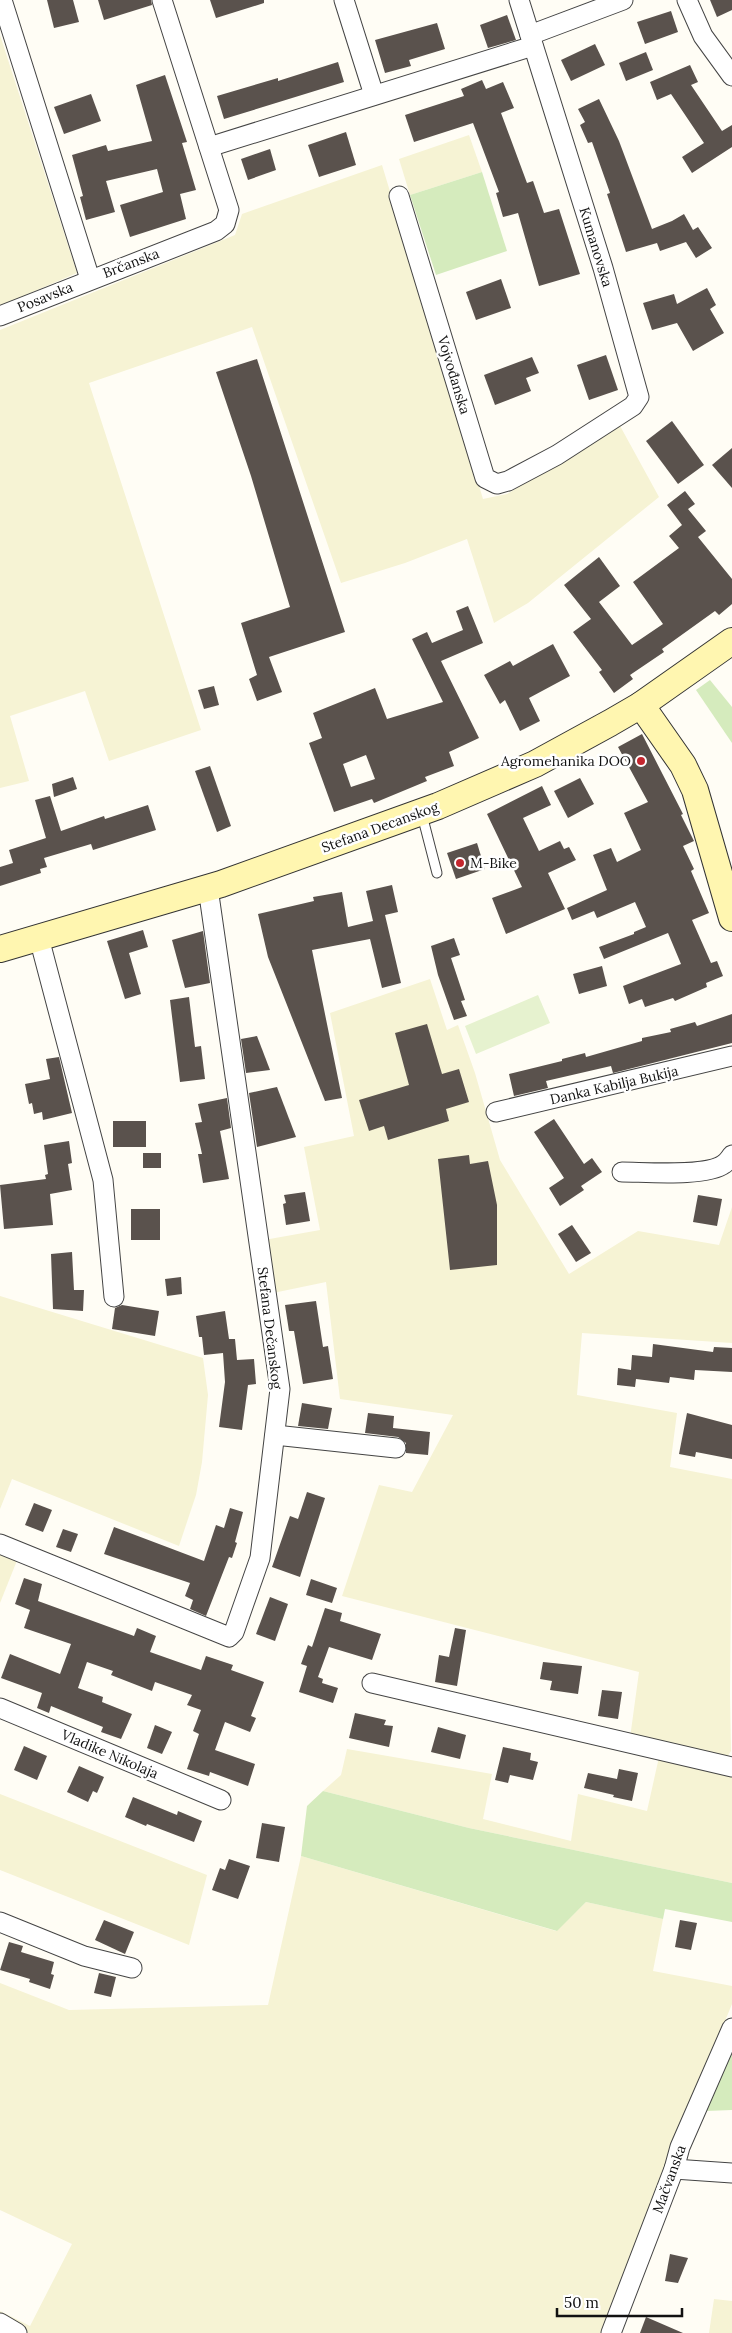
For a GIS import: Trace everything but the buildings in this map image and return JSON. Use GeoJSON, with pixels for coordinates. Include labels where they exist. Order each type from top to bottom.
{"type":"FeatureCollection","features":[{"type":"Feature","properties":{"kind":"main road","name":"Stefana Decanskog"},"geometry":{"type":"LineString","coordinates":[[0,949],[208,888],[422,812],[535,764],[641,705],[732,641]]}},
{"type":"Feature","properties":{"kind":"main road"},"geometry":{"type":"LineString","coordinates":[[641,705],[683,765],[696,790],[732,918]]}},
{"type":"Feature","properties":{"kind":"street","name":"Brčanska"},"geometry":{"type":"LineString","coordinates":[[2,0],[90,279],[216,231],[225,224],[228,210],[162,0]]}},
{"type":"Feature","properties":{"kind":"street"},"geometry":{"type":"LineString","coordinates":[[344,0],[374,95]]}},
{"type":"Feature","properties":{"kind":"street","name":"Kumanovska"},"geometry":{"type":"LineString","coordinates":[[520,0],[603,268],[639,397],[633,406],[618,417],[557,455]]}},
{"type":"Feature","properties":{"kind":"street"},"geometry":{"type":"LineString","coordinates":[[209,147],[374,95],[532,40],[623,0]]}},
{"type":"Feature","properties":{"kind":"street"},"geometry":{"type":"LineString","coordinates":[[687,0],[703,36],[732,76]]}},
{"type":"Feature","properties":{"kind":"street","name":"Vojvođanska"},"geometry":{"type":"LineString","coordinates":[[399,196],[486,478],[497,484],[508,481],[557,455]]}},
{"type":"Feature","properties":{"kind":"street","name":"Posavska"},"geometry":{"type":"LineString","coordinates":[[0,316],[90,279]]}},
{"type":"Feature","properties":{"kind":"street","name":"Stefana Dečanskog"},"geometry":{"type":"LineString","coordinates":[[0,1544],[229,1637],[234,1632],[260,1558],[280,1389],[208,888]]}},
{"type":"Feature","properties":{"kind":"street"},"geometry":{"type":"LineString","coordinates":[[39,938],[103,1180],[114,1297]]}},
{"type":"Feature","properties":{"kind":"street","name":"Danka Kabilja Bukija"},"geometry":{"type":"LineString","coordinates":[[496,1112],[732,1056]]}},
{"type":"Feature","properties":{"kind":"street"},"geometry":{"type":"LineString","coordinates":[[622,1172],[679,1173],[714,1169],[725,1164],[732,1155]]}},
{"type":"Feature","properties":{"kind":"street"},"geometry":{"type":"LineString","coordinates":[[275,1435],[396,1448]]}},
{"type":"Feature","properties":{"kind":"street"},"geometry":{"type":"LineString","coordinates":[[372,1683],[732,1767]]}},
{"type":"Feature","properties":{"kind":"street","name":"Vladike Nikolaja"},"geometry":{"type":"LineString","coordinates":[[0,1708],[221,1800]]}},
{"type":"Feature","properties":{"kind":"street"},"geometry":{"type":"LineString","coordinates":[[0,1922],[84,1956],[132,1968]]}},
{"type":"Feature","properties":{"kind":"street","name":"Mačvanska"},"geometry":{"type":"LineString","coordinates":[[611,2333],[674,2169],[680,2147],[732,2028]]}},
{"type":"Feature","properties":{"kind":"street"},"geometry":{"type":"LineString","coordinates":[[674,2169],[732,2173]]}},
{"type":"Feature","properties":{"kind":"street"},"geometry":{"type":"LineString","coordinates":[[0,2323],[17,2333]]}},
{"type":"Feature","properties":{"kind":"lane"},"geometry":{"type":"LineString","coordinates":[[422,812],[437,873]]}},
{"type":"Feature","properties":{"kind":"shaded area"},"geometry":{"type":"Polygon","coordinates":[[[0,35],[77,273],[0,306],[0,35]]]}},
{"type":"Feature","properties":{"kind":"shaded area"},"geometry":{"type":"Polygon","coordinates":[[[469,135],[482,172],[410,195],[399,159],[469,135]]]}},
{"type":"Feature","properties":{"kind":"shaded area"},"geometry":{"type":"Polygon","coordinates":[[[382,165],[483,499],[507,494],[619,424],[659,497],[528,603],[494,623],[467,539],[405,563],[341,583],[252,327],[89,383],[201,730],[109,761],[85,691],[10,716],[29,781],[0,788],[0,330],[235,235],[242,214],[382,165]]]}},
{"type":"Feature","properties":{"kind":"shaded area"},"geometry":{"type":"Polygon","coordinates":[[[430,979],[447,1030],[458,1025],[475,1073],[500,1160],[569,1274],[638,1231],[719,1245],[732,1207],[732,1343],[582,1333],[577,1395],[677,1413],[670,1467],[732,1479],[731,1751],[725,1760],[630,1738],[639,1672],[342,1596],[379,1485],[412,1492],[453,1415],[340,1399],[326,1282],[273,1293],[264,1240],[320,1230],[304,1147],[354,1136],[330,1013],[430,979]]]}},
{"type":"Feature","properties":{"kind":"shaded area"},"geometry":{"type":"Polygon","coordinates":[[[0,1296],[203,1358],[208,1395],[202,1462],[196,1495],[179,1546],[12,1479],[0,1509],[0,1296]]]}},
{"type":"Feature","properties":{"kind":"shaded area"},"geometry":{"type":"Polygon","coordinates":[[[0,1551],[18,1558],[0,1603],[0,1551]]]}},
{"type":"Feature","properties":{"kind":"shaded area"},"geometry":{"type":"Polygon","coordinates":[[[347,1749],[492,1774],[483,1819],[571,1841],[578,1794],[647,1811],[659,1757],[732,1774],[732,1883],[469,1828],[323,1791],[341,1775],[347,1749]]]}},
{"type":"Feature","properties":{"kind":"shaded area"},"geometry":{"type":"Polygon","coordinates":[[[0,1794],[207,1875],[189,1945],[0,1870],[0,1794]]]}},
{"type":"Feature","properties":{"kind":"shaded area"},"geometry":{"type":"Polygon","coordinates":[[[301,1856],[556,1931],[586,1902],[663,1919],[653,1971],[732,1986],[732,2004],[657,2187],[601,2333],[0,2333],[0,2311],[30,2326],[72,2244],[0,2210],[0,1983],[69,2010],[268,2005],[301,1856]]]}},
{"type":"Feature","properties":{"kind":"shaded area"},"geometry":{"type":"Polygon","coordinates":[[[714,2299],[732,2301],[732,2333],[709,2333],[714,2299]]]}},
{"type":"Feature","properties":{"kind":"green space"},"geometry":{"type":"Polygon","coordinates":[[[482,172],[507,251],[436,275],[410,195],[482,172]]]}},
{"type":"Feature","properties":{"kind":"green space"},"geometry":{"type":"Polygon","coordinates":[[[710,680],[732,707],[732,743],[696,690],[710,680]]]}},
{"type":"Feature","properties":{"kind":"green space"},"geometry":{"type":"Polygon","coordinates":[[[538,995],[550,1023],[476,1054],[465,1026],[538,995]]]}},
{"type":"Feature","properties":{"kind":"green space"},"geometry":{"type":"Polygon","coordinates":[[[323,1791],[469,1828],[732,1883],[732,1922],[665,1909],[663,1919],[586,1902],[557,1931],[301,1856],[307,1806],[323,1791]]]}},
{"type":"Feature","properties":{"kind":"green space"},"geometry":{"type":"Polygon","coordinates":[[[732,2052],[732,2110],[706,2111],[732,2052]]]}},
{"type":"Feature","properties":{"kind":"place","name":"Agromehanika DOO"},"geometry":{"type":"Point","coordinates":[641,761]}},
{"type":"Feature","properties":{"kind":"place","name":"M-Bike"},"geometry":{"type":"Point","coordinates":[460,863]}}]}
